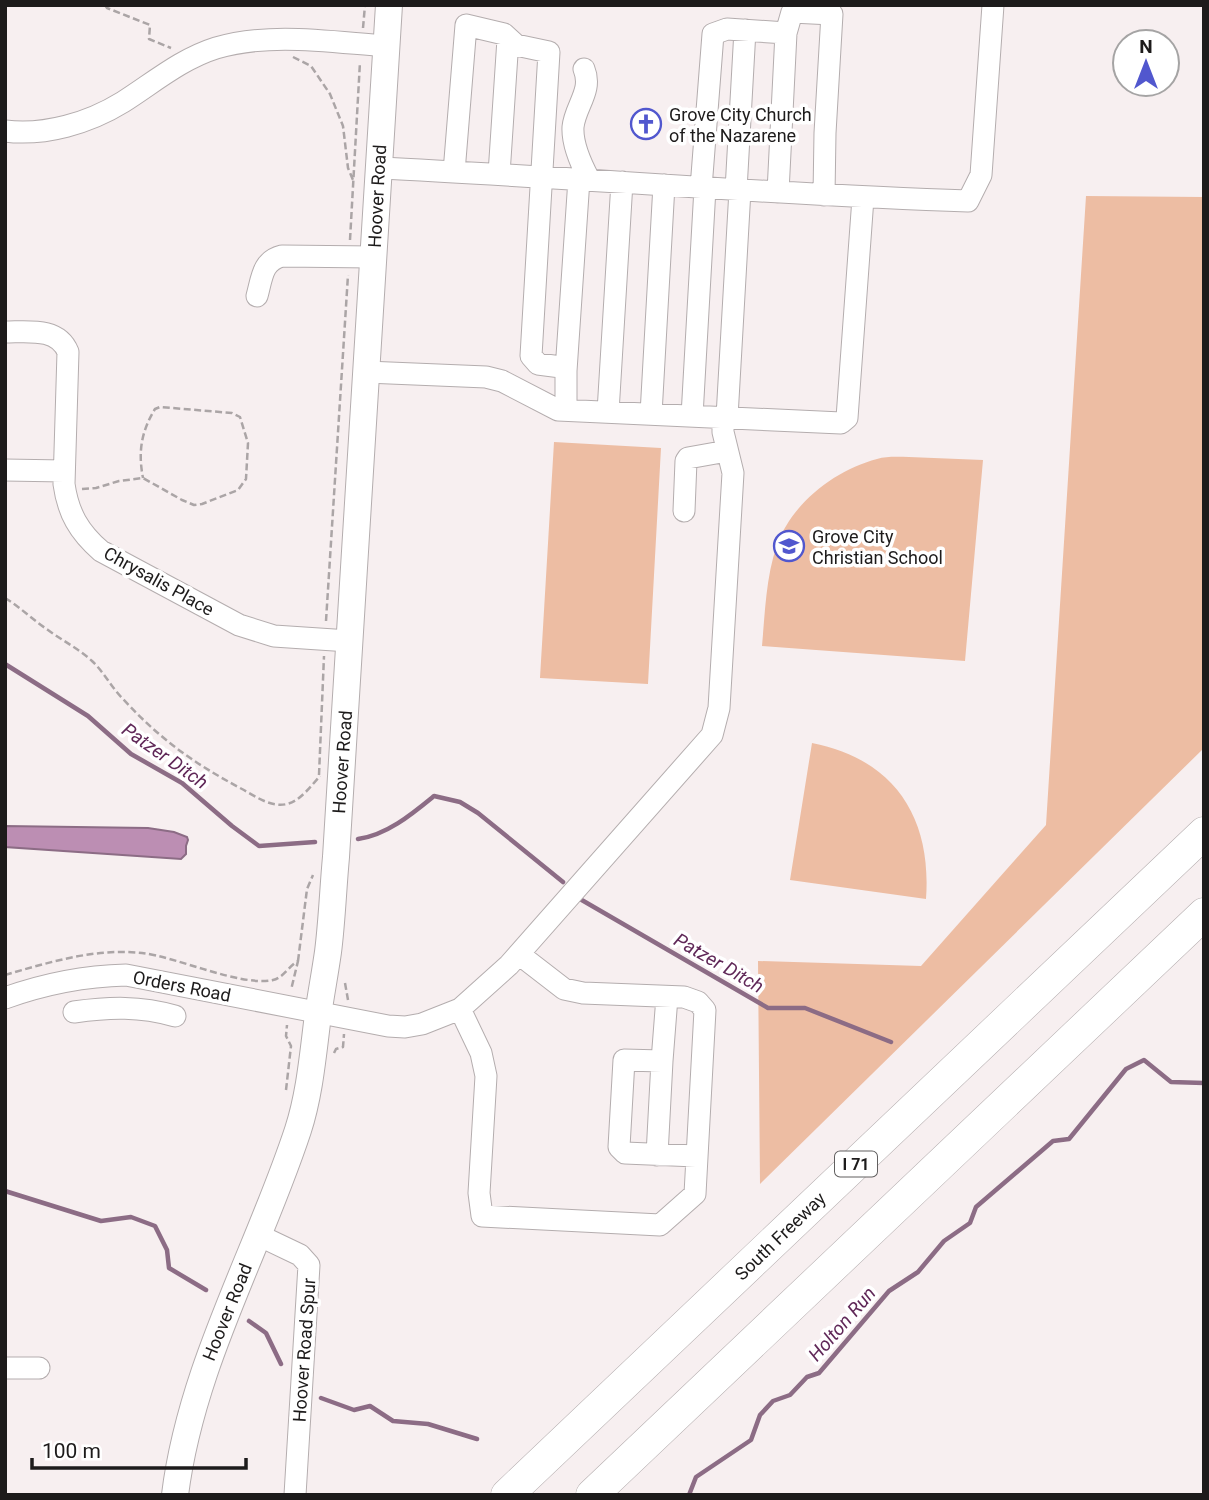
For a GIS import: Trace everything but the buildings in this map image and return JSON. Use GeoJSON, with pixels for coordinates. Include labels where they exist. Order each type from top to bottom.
{"type":"FeatureCollection","features":[{"type":"Feature","properties":{"kind":"highway","name":"South Freeway"},"geometry":{"type":"LineString","coordinates":[[507,1495],[1204,833]]}},
{"type":"Feature","properties":{"kind":"highway"},"geometry":{"type":"LineString","coordinates":[[592,1495],[1204,914]]}},
{"type":"Feature","properties":{"kind":"main road","name":"Hoover Road"},"geometry":{"type":"LineString","coordinates":[[175,1495],[189,1421],[205,1367],[258,1235],[304,1109],[328,951],[337,641],[366,373],[361,257],[378,168],[374,45],[389,5]]}},
{"type":"Feature","properties":{"kind":"street"},"geometry":{"type":"LineString","coordinates":[[378,168],[863,198],[968,201],[981,175],[993,5]]}},
{"type":"Feature","properties":{"kind":"street"},"geometry":{"type":"LineString","coordinates":[[778,192],[786,33],[792,12],[832,14],[824,195]]}},
{"type":"Feature","properties":{"kind":"street"},"geometry":{"type":"LineString","coordinates":[[454,172],[466,25],[504,34],[516,45],[549,52],[531,356],[538,364],[561,367],[566,371]]}},
{"type":"Feature","properties":{"kind":"street"},"geometry":{"type":"LineString","coordinates":[[692,416],[713,34],[727,29],[786,33]]}},
{"type":"Feature","properties":{"kind":"street"},"geometry":{"type":"LineString","coordinates":[[520,955],[564,989],[583,993],[684,997],[698,1002],[705,1010],[695,1194],[660,1225],[482,1216],[479,1192],[486,1076],[481,1053],[460,1009],[520,955],[712,735],[719,708],[733,473],[723,432],[745,30]]}},
{"type":"Feature","properties":{"kind":"street"},"geometry":{"type":"LineString","coordinates":[[499,174],[508,38]]}},
{"type":"Feature","properties":{"kind":"street"},"geometry":{"type":"LineString","coordinates":[[5,131],[38,131],[95,117],[182,64],[213,49],[255,40],[282,39],[374,45]]}},
{"type":"Feature","properties":{"kind":"street"},"geometry":{"type":"LineString","coordinates":[[566,410],[566,371],[584,179],[573,127],[586,91],[587,78],[584,69]]}},
{"type":"Feature","properties":{"kind":"street"},"geometry":{"type":"LineString","coordinates":[[608,412],[622,182]]}},
{"type":"Feature","properties":{"kind":"street"},"geometry":{"type":"LineString","coordinates":[[651,414],[664,185]]}},
{"type":"Feature","properties":{"kind":"street"},"geometry":{"type":"LineString","coordinates":[[366,373],[486,377],[502,381],[558,410],[841,423],[847,418],[863,198]]}},
{"type":"Feature","properties":{"kind":"street"},"geometry":{"type":"LineString","coordinates":[[257,296],[265,266],[272,258],[361,257]]}},
{"type":"Feature","properties":{"kind":"street","name":"Chrysalis Place"},"geometry":{"type":"LineString","coordinates":[[5,332],[55,336],[64,342],[68,352],[64,480],[66,503],[74,522],[87,538],[101,551],[239,625],[274,636],[337,641]]}},
{"type":"Feature","properties":{"kind":"street"},"geometry":{"type":"LineString","coordinates":[[684,511],[688,457],[727,451]]}},
{"type":"Feature","properties":{"kind":"street"},"geometry":{"type":"LineString","coordinates":[[5,470],[64,480]]}},
{"type":"Feature","properties":{"kind":"street"},"geometry":{"type":"LineString","coordinates":[[110,976],[112,1007]]}},
{"type":"Feature","properties":{"kind":"street","name":"Orders Road"},"geometry":{"type":"LineString","coordinates":[[5,998],[54,984],[110,976],[147,978],[388,1026],[422,1024],[460,1009]]}},
{"type":"Feature","properties":{"kind":"street"},"geometry":{"type":"LineString","coordinates":[[657,1154],[667,997]]}},
{"type":"Feature","properties":{"kind":"street"},"geometry":{"type":"LineString","coordinates":[[74,1012],[138,1007],[175,1016]]}},
{"type":"Feature","properties":{"kind":"street"},"geometry":{"type":"LineString","coordinates":[[662,1061],[624,1060],[619,1147],[625,1153],[696,1156]]}},
{"type":"Feature","properties":{"kind":"street","name":"Hoover Road Spur"},"geometry":{"type":"LineString","coordinates":[[258,1235],[300,1255],[309,1265],[295,1495]]}},
{"type":"Feature","properties":{"kind":"street"},"geometry":{"type":"LineString","coordinates":[[5,1368],[39,1368]]}},
{"type":"Feature","properties":{"kind":"path"},"geometry":{"type":"LineString","coordinates":[[105,5],[150,25],[149,39],[174,49],[182,64]]}},
{"type":"Feature","properties":{"kind":"path"},"geometry":{"type":"LineString","coordinates":[[320,786],[337,641],[361,257],[354,183],[374,45],[365,5]]}},
{"type":"Feature","properties":{"kind":"path"},"geometry":{"type":"LineString","coordinates":[[289,56],[311,66],[330,94],[343,126],[348,168],[354,183]]}},
{"type":"Feature","properties":{"kind":"path"},"geometry":{"type":"LineString","coordinates":[[64,480],[96,488],[118,481],[143,478],[182,500],[194,505],[202,504],[243,486],[246,479],[248,443],[240,417],[232,413],[160,407],[155,409],[142,436],[140,463],[143,478]]}},
{"type":"Feature","properties":{"kind":"path"},"geometry":{"type":"LineString","coordinates":[[5,598],[48,631],[82,652],[96,664],[120,696],[156,733],[181,754],[221,778],[264,801],[278,805],[289,804],[320,776]]}},
{"type":"Feature","properties":{"kind":"path"},"geometry":{"type":"LineString","coordinates":[[285,1094],[291,1046],[286,1036],[291,984],[298,961],[307,889],[317,865]]}},
{"type":"Feature","properties":{"kind":"path"},"geometry":{"type":"LineString","coordinates":[[5,975],[67,957],[110,952],[143,953],[240,978],[273,981],[298,961]]}},
{"type":"Feature","properties":{"kind":"shaded area"},"geometry":{"type":"Polygon","coordinates":[[[1086,196],[1204,197],[1204,748],[760,1184],[758,961],[921,966],[1046,825],[1086,196]]]}},
{"type":"Feature","properties":{"kind":"shaded area"},"geometry":{"type":"Polygon","coordinates":[[[554,442],[661,448],[648,684],[540,678],[554,442]]]}},
{"type":"Feature","properties":{"kind":"shaded area"},"geometry":{"type":"Polygon","coordinates":[[[881,458],[983,460],[965,661],[762,646],[766,595],[777,545],[793,515],[817,490],[846,471],[881,458]]]}},
{"type":"Feature","properties":{"kind":"shaded area"},"geometry":{"type":"Polygon","coordinates":[[[812,743],[841,751],[865,763],[886,778],[902,796],[914,818],[922,842],[926,869],[926,899],[790,880],[812,743]]]}},
{"type":"Feature","properties":{"kind":"shaded area"},"geometry":{"type":"Polygon","coordinates":[[[5,826],[148,828],[174,832],[187,837],[188,840],[186,854],[181,859],[5,847],[5,826]]]}},
{"type":"Feature","properties":{"kind":"waterway","name":"Patzer Ditch"},"geometry":{"type":"LineString","coordinates":[[5,664],[88,716],[131,754],[182,783],[259,846],[315,842]]}},
{"type":"Feature","properties":{"kind":"waterway","name":"Patzer Ditch"},"geometry":{"type":"LineString","coordinates":[[358,839],[389,828],[434,796],[460,802],[478,813],[563,882]]}},
{"type":"Feature","properties":{"kind":"waterway","name":"Patzer Ditch"},"geometry":{"type":"LineString","coordinates":[[580,899],[768,1008],[805,1008],[891,1042]]}},
{"type":"Feature","properties":{"kind":"waterway","name":"Holton Run"},"geometry":{"type":"LineString","coordinates":[[689,1495],[696,1477],[751,1440],[760,1415],[773,1401],[790,1395],[807,1377],[819,1373],[889,1291],[918,1272],[944,1241],[970,1223],[976,1207],[1053,1141],[1069,1139],[1126,1069],[1144,1060],[1171,1082],[1204,1083]]}},
{"type":"Feature","properties":{"kind":"waterway","name":"Holton Run"},"geometry":{"type":"LineString","coordinates":[[5,1191],[101,1221],[131,1217],[155,1226],[167,1250],[169,1268],[206,1290]]}},
{"type":"Feature","properties":{"kind":"waterway","name":"Holton Run"},"geometry":{"type":"LineString","coordinates":[[249,1321],[266,1333],[281,1364]]}},
{"type":"Feature","properties":{"kind":"waterway","name":"Holton Run"},"geometry":{"type":"LineString","coordinates":[[321,1398],[354,1410],[370,1406],[393,1421],[428,1424],[477,1439]]}},
{"type":"Feature","properties":{"kind":"place","name":"Grove City Church of the Nazarene"},"geometry":{"type":"Point","coordinates":[646,124]}},
{"type":"Feature","properties":{"kind":"place","name":"Grove City Christian School"},"geometry":{"type":"Point","coordinates":[789,546]}}]}
